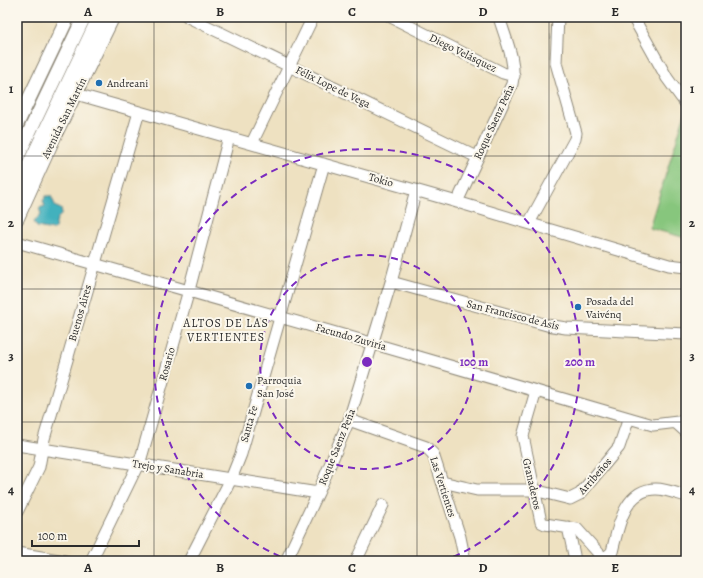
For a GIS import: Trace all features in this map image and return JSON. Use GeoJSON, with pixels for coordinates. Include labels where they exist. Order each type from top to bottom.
{"type":"FeatureCollection","features":[{"type":"Feature","properties":{"kind":"main road"},"geometry":{"type":"LineString","coordinates":[[17,124],[68,17]]}},
{"type":"Feature","properties":{"kind":"main road"},"geometry":{"type":"LineString","coordinates":[[18,152],[30,132],[84,17]]}},
{"type":"Feature","properties":{"kind":"main road"},"geometry":{"type":"LineString","coordinates":[[73,73],[70,63],[92,17]]}},
{"type":"Feature","properties":{"kind":"main road"},"geometry":{"type":"LineString","coordinates":[[17,190],[71,91],[73,73],[99,17]]}},
{"type":"Feature","properties":{"kind":"main road","name":"Avenida San Martín"},"geometry":{"type":"LineString","coordinates":[[17,219],[71,91],[113,17]]}},
{"type":"Feature","properties":{"kind":"main road"},"geometry":{"type":"LineString","coordinates":[[17,136],[30,132]]}},
{"type":"Feature","properties":{"kind":"street","name":"Félix Lope de Vega"},"geometry":{"type":"LineString","coordinates":[[188,17],[477,157]]}},
{"type":"Feature","properties":{"kind":"street"},"geometry":{"type":"LineString","coordinates":[[252,143],[313,17]]}},
{"type":"Feature","properties":{"kind":"street","name":"Diego Velásquez"},"geometry":{"type":"LineString","coordinates":[[391,17],[503,73],[514,76]]}},
{"type":"Feature","properties":{"kind":"street","name":"Roque Saenz Peña"},"geometry":{"type":"LineString","coordinates":[[457,202],[512,84],[514,76],[514,67],[499,17]]}},
{"type":"Feature","properties":{"kind":"street"},"geometry":{"type":"LineString","coordinates":[[529,224],[575,139],[576,133],[566,103],[565,92],[556,63],[558,17]]}},
{"type":"Feature","properties":{"kind":"street"},"geometry":{"type":"LineString","coordinates":[[633,17],[667,78],[686,104]]}},
{"type":"Feature","properties":{"kind":"street","name":"Tokio"},"geometry":{"type":"LineString","coordinates":[[71,91],[139,112],[416,190],[669,265],[686,268]]}},
{"type":"Feature","properties":{"kind":"street","name":"Buenos Aires"},"geometry":{"type":"LineString","coordinates":[[17,512],[39,467],[44,439],[139,112]]}},
{"type":"Feature","properties":{"kind":"street","name":"Rosario"},"geometry":{"type":"LineString","coordinates":[[91,561],[138,464],[188,290],[229,137]]}},
{"type":"Feature","properties":{"kind":"street","name":"Santa Fe"},"geometry":{"type":"LineString","coordinates":[[189,561],[231,479],[241,454],[324,164]]}},
{"type":"Feature","properties":{"kind":"street","name":"Roque Saenz Peña"},"geometry":{"type":"LineString","coordinates":[[287,561],[350,420],[391,282],[416,190]]}},
{"type":"Feature","properties":{"kind":"street","name":"Facundo Zuviría"},"geometry":{"type":"LineString","coordinates":[[17,242],[653,425],[681,422]]}},
{"type":"Feature","properties":{"kind":"street","name":"San Francisco de Asís"},"geometry":{"type":"LineString","coordinates":[[391,282],[547,326],[686,334]]}},
{"type":"Feature","properties":{"kind":"street","name":"Granaderos"},"geometry":{"type":"LineString","coordinates":[[536,391],[523,436],[541,522],[577,529],[602,556],[606,557],[612,552],[619,524],[632,499],[636,495],[649,490],[657,489],[686,496]]}},
{"type":"Feature","properties":{"kind":"street","name":"Arribeños"},"geometry":{"type":"LineString","coordinates":[[442,482],[484,490],[534,490],[570,499],[580,494],[619,447],[629,418]]}},
{"type":"Feature","properties":{"kind":"street","name":"Las Vertientes"},"geometry":{"type":"LineString","coordinates":[[350,420],[426,447],[433,454],[460,537],[465,561]]}},
{"type":"Feature","properties":{"kind":"street"},"geometry":{"type":"LineString","coordinates":[[681,422],[686,432]]}},
{"type":"Feature","properties":{"kind":"street","name":"Trejo y Sanabria"},"geometry":{"type":"LineString","coordinates":[[17,445],[318,493]]}},
{"type":"Feature","properties":{"kind":"street"},"geometry":{"type":"LineString","coordinates":[[356,561],[382,505]]}},
{"type":"Feature","properties":{"kind":"street"},"geometry":{"type":"LineString","coordinates":[[568,527],[574,561]]}},
{"type":"Feature","properties":{"kind":"street"},"geometry":{"type":"LineString","coordinates":[[17,553],[65,561]]}},
{"type":"Feature","properties":{"kind":"green space"},"geometry":{"type":"Polygon","coordinates":[[[686,110],[686,238],[649,228],[686,110]]]}},
{"type":"Feature","properties":{"kind":"water"},"geometry":{"type":"Polygon","coordinates":[[[46,196],[51,196],[56,207],[61,209],[62,214],[57,219],[53,230],[37,227],[34,222],[41,214],[39,208],[45,206],[43,201],[46,196]]]}},
{"type":"Feature","properties":{"kind":"place","name":"Andreani"},"geometry":{"type":"Point","coordinates":[99,83]}},
{"type":"Feature","properties":{"kind":"place","name":"Posada del Vaivénq"},"geometry":{"type":"Point","coordinates":[578,307]}},
{"type":"Feature","properties":{"kind":"place","name":"Parroquia San José"},"geometry":{"type":"Point","coordinates":[249,386]}},
{"type":"Feature","properties":{"kind":"district","name":"ALTOS DE LAS VERTIENTES"},"geometry":{"type":"Point","coordinates":[226,330]}}]}
